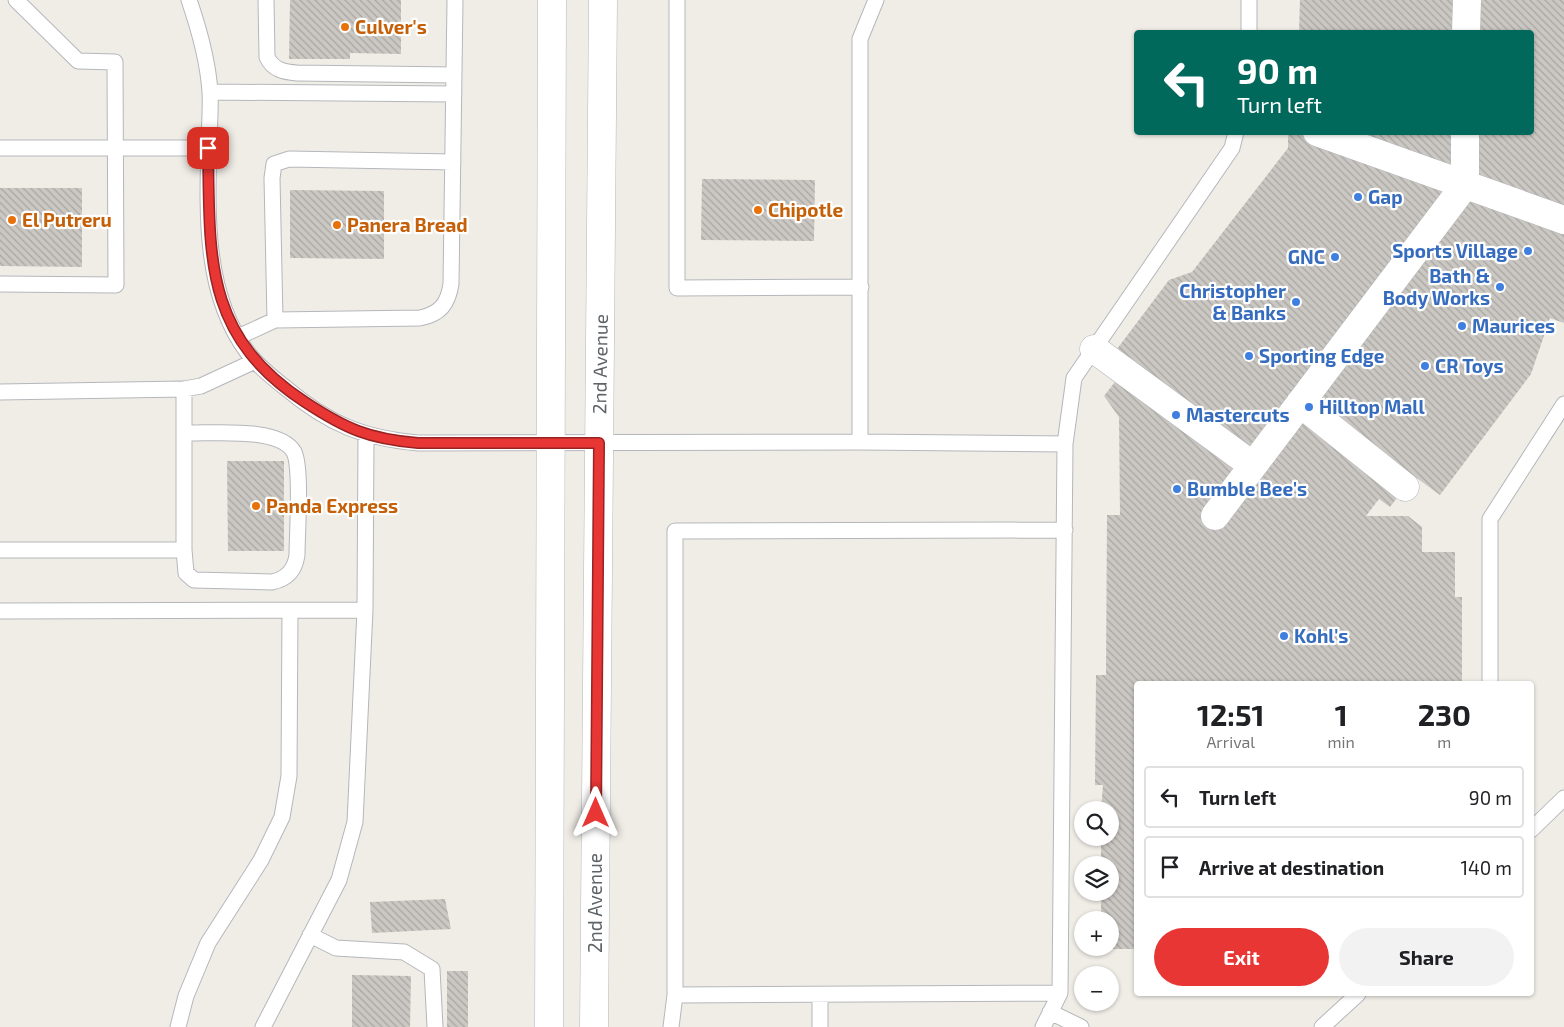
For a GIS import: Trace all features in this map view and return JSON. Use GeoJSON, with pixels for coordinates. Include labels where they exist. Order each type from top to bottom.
{"type":"FeatureCollection","features":[{"type":"Feature","properties":{"kind":"main road"},"geometry":{"type":"LineString","coordinates":[[548,1027],[552,0]]}},
{"type":"Feature","properties":{"kind":"main road","name":"2nd Avenue"},"geometry":{"type":"LineString","coordinates":[[594,1027],[603,0]]}},
{"type":"Feature","properties":{"kind":"main road"},"geometry":{"type":"LineString","coordinates":[[1466,30],[1467,0]]}},
{"type":"Feature","properties":{"kind":"main road"},"geometry":{"type":"LineString","coordinates":[[1325,135],[1564,220]]}},
{"type":"Feature","properties":{"kind":"main road"},"geometry":{"type":"LineString","coordinates":[[1215,516],[1465,185],[1466,135]]}},
{"type":"Feature","properties":{"kind":"main road"},"geometry":{"type":"LineString","coordinates":[[1094,349],[1252,465]]}},
{"type":"Feature","properties":{"kind":"main road"},"geometry":{"type":"LineString","coordinates":[[1300,403],[1405,488]]}},
{"type":"Feature","properties":{"kind":"lane"},"geometry":{"type":"LineString","coordinates":[[0,284],[116,285],[116,62],[78,61],[16,0]]}},
{"type":"Feature","properties":{"kind":"lane"},"geometry":{"type":"LineString","coordinates":[[189,0],[200,35],[210,92],[208,148],[210,249],[216,283],[238,337],[255,361],[294,395],[344,427],[366,435],[418,443],[860,442],[1065,444]]}},
{"type":"Feature","properties":{"kind":"lane"},"geometry":{"type":"LineString","coordinates":[[266,0],[267,57],[271,65],[278,69],[297,73],[454,75]]}},
{"type":"Feature","properties":{"kind":"lane"},"geometry":{"type":"LineString","coordinates":[[238,337],[275,320],[420,318],[439,311],[450,294],[455,0]]}},
{"type":"Feature","properties":{"kind":"lane"},"geometry":{"type":"LineString","coordinates":[[677,0],[677,288],[860,287]]}},
{"type":"Feature","properties":{"kind":"lane"},"geometry":{"type":"LineString","coordinates":[[860,442],[860,39],[876,0]]}},
{"type":"Feature","properties":{"kind":"lane"},"geometry":{"type":"LineString","coordinates":[[1249,0],[1249,30]]}},
{"type":"Feature","properties":{"kind":"lane"},"geometry":{"type":"LineString","coordinates":[[210,92],[454,94]]}},
{"type":"Feature","properties":{"kind":"lane"},"geometry":{"type":"LineString","coordinates":[[1043,1027],[1060,994],[1065,444],[1074,378],[1232,148],[1235,135]]}},
{"type":"Feature","properties":{"kind":"lane"},"geometry":{"type":"LineString","coordinates":[[0,148],[208,148]]}},
{"type":"Feature","properties":{"kind":"lane"},"geometry":{"type":"LineString","coordinates":[[275,320],[272,178],[274,164],[289,159],[453,162]]}},
{"type":"Feature","properties":{"kind":"lane"},"geometry":{"type":"LineString","coordinates":[[0,392],[184,389],[200,386],[255,361]]}},
{"type":"Feature","properties":{"kind":"lane"},"geometry":{"type":"LineString","coordinates":[[184,389],[184,434],[184,550],[186,573],[194,580],[272,582],[284,579],[293,568],[297,555],[297,476],[294,452],[276,438],[262,435],[184,434]]}},
{"type":"Feature","properties":{"kind":"lane"},"geometry":{"type":"LineString","coordinates":[[1490,681],[1490,519],[1564,404]]}},
{"type":"Feature","properties":{"kind":"lane"},"geometry":{"type":"LineString","coordinates":[[263,1027],[339,880],[355,822],[365,610],[366,435]]}},
{"type":"Feature","properties":{"kind":"lane"},"geometry":{"type":"LineString","coordinates":[[670,1027],[675,995],[674,531],[1064,530]]}},
{"type":"Feature","properties":{"kind":"lane"},"geometry":{"type":"LineString","coordinates":[[0,550],[184,550]]}},
{"type":"Feature","properties":{"kind":"lane"},"geometry":{"type":"LineString","coordinates":[[0,612],[365,610]]}},
{"type":"Feature","properties":{"kind":"lane"},"geometry":{"type":"LineString","coordinates":[[178,1027],[186,996],[208,943],[261,860],[282,817],[289,776],[290,611]]}},
{"type":"Feature","properties":{"kind":"lane"},"geometry":{"type":"LineString","coordinates":[[1534,827],[1564,798]]}},
{"type":"Feature","properties":{"kind":"lane"},"geometry":{"type":"LineString","coordinates":[[310,935],[336,948],[404,952],[432,969],[435,1027]]}},
{"type":"Feature","properties":{"kind":"lane"},"geometry":{"type":"LineString","coordinates":[[675,995],[1060,994]]}},
{"type":"Feature","properties":{"kind":"lane"},"geometry":{"type":"LineString","coordinates":[[820,995],[820,1027]]}},
{"type":"Feature","properties":{"kind":"lane"},"geometry":{"type":"LineString","coordinates":[[1322,1027],[1356,996]]}},
{"type":"Feature","properties":{"kind":"lane"},"geometry":{"type":"LineString","coordinates":[[1050,1012],[1081,1027]]}},
{"type":"Feature","properties":{"kind":"building","name":"Culver's"},"geometry":{"type":"Polygon","coordinates":[[[290,0],[401,0],[401,54],[350,53],[350,59],[289,59],[290,0]]]}},
{"type":"Feature","properties":{"kind":"building","name":"Hilltop Mall"},"geometry":{"type":"Polygon","coordinates":[[[1300,0],[1564,0],[1564,323],[1550,318],[1531,374],[1440,495],[1414,476],[1390,507],[1379,499],[1366,516],[1408,516],[1422,527],[1422,552],[1455,552],[1455,597],[1462,597],[1462,681],[1134,681],[1134,949],[1119,949],[1119,911],[1101,911],[1101,901],[1119,901],[1119,856],[1101,856],[1101,846],[1119,846],[1119,801],[1102,801],[1103,785],[1095,785],[1096,675],[1106,675],[1107,515],[1120,515],[1119,417],[1104,396],[1132,360],[1117,349],[1169,280],[1192,272],[1288,148],[1288,135],[1534,135],[1534,30],[1299,30],[1300,0]]]}},
{"type":"Feature","properties":{"kind":"building","name":"Chipotle"},"geometry":{"type":"Polygon","coordinates":[[[702,179],[815,180],[814,241],[701,240],[702,179]]]}},
{"type":"Feature","properties":{"kind":"building"},"geometry":{"type":"Polygon","coordinates":[[[0,188],[82,188],[82,267],[0,266],[0,188]]]}},
{"type":"Feature","properties":{"kind":"building","name":"Panera Bread"},"geometry":{"type":"Polygon","coordinates":[[[290,190],[384,191],[384,259],[290,258],[290,190]]]}},
{"type":"Feature","properties":{"kind":"building","name":"Panda Express"},"geometry":{"type":"Polygon","coordinates":[[[227,461],[284,461],[284,551],[228,551],[227,461]]]}},
{"type":"Feature","properties":{"kind":"building"},"geometry":{"type":"Polygon","coordinates":[[[445,899],[451,929],[372,933],[370,902],[445,899]]]}},
{"type":"Feature","properties":{"kind":"building"},"geometry":{"type":"Polygon","coordinates":[[[447,971],[468,971],[468,1027],[447,1027],[447,971]]]}},
{"type":"Feature","properties":{"kind":"building"},"geometry":{"type":"Polygon","coordinates":[[[352,975],[411,976],[410,1027],[352,1027],[352,975]]]}},
{"type":"Feature","properties":{"kind":"place","name":"Culver's"},"geometry":{"type":"Point","coordinates":[345,27]}},
{"type":"Feature","properties":{"kind":"place","name":"Gap"},"geometry":{"type":"Point","coordinates":[1358,197]}},
{"type":"Feature","properties":{"kind":"place","name":"Chipotle"},"geometry":{"type":"Point","coordinates":[758,210]}},
{"type":"Feature","properties":{"kind":"place","name":"El Putreru"},"geometry":{"type":"Point","coordinates":[12,220]}},
{"type":"Feature","properties":{"kind":"place","name":"Panera Bread"},"geometry":{"type":"Point","coordinates":[337,225]}},
{"type":"Feature","properties":{"kind":"place","name":"Sports Village"},"geometry":{"type":"Point","coordinates":[1528,251]}},
{"type":"Feature","properties":{"kind":"place","name":"GNC"},"geometry":{"type":"Point","coordinates":[1335,257]}},
{"type":"Feature","properties":{"kind":"place","name":"Bath & Body Works"},"geometry":{"type":"Point","coordinates":[1500,287]}},
{"type":"Feature","properties":{"kind":"place","name":"Christopher & Banks"},"geometry":{"type":"Point","coordinates":[1296,302]}},
{"type":"Feature","properties":{"kind":"place","name":"Maurices"},"geometry":{"type":"Point","coordinates":[1462,326]}},
{"type":"Feature","properties":{"kind":"place","name":"Sporting Edge"},"geometry":{"type":"Point","coordinates":[1249,356]}},
{"type":"Feature","properties":{"kind":"place","name":"CR Toys"},"geometry":{"type":"Point","coordinates":[1425,366]}},
{"type":"Feature","properties":{"kind":"place","name":"Hilltop Mall"},"geometry":{"type":"Point","coordinates":[1309,407]}},
{"type":"Feature","properties":{"kind":"place","name":"Mastercuts"},"geometry":{"type":"Point","coordinates":[1176,415]}},
{"type":"Feature","properties":{"kind":"place","name":"Bumble Bee's"},"geometry":{"type":"Point","coordinates":[1177,489]}},
{"type":"Feature","properties":{"kind":"place","name":"Panda Express"},"geometry":{"type":"Point","coordinates":[256,506]}},
{"type":"Feature","properties":{"kind":"place","name":"Kohl's"},"geometry":{"type":"Point","coordinates":[1284,636]}},
{"type":"Feature","properties":{"kind":"route"},"geometry":{"type":"LineString","coordinates":[[208,148],[210,249],[216,283],[225,310],[248,353],[275,380],[294,395],[344,427],[366,435],[391,440],[418,443],[599,443],[596,813]]}}]}
